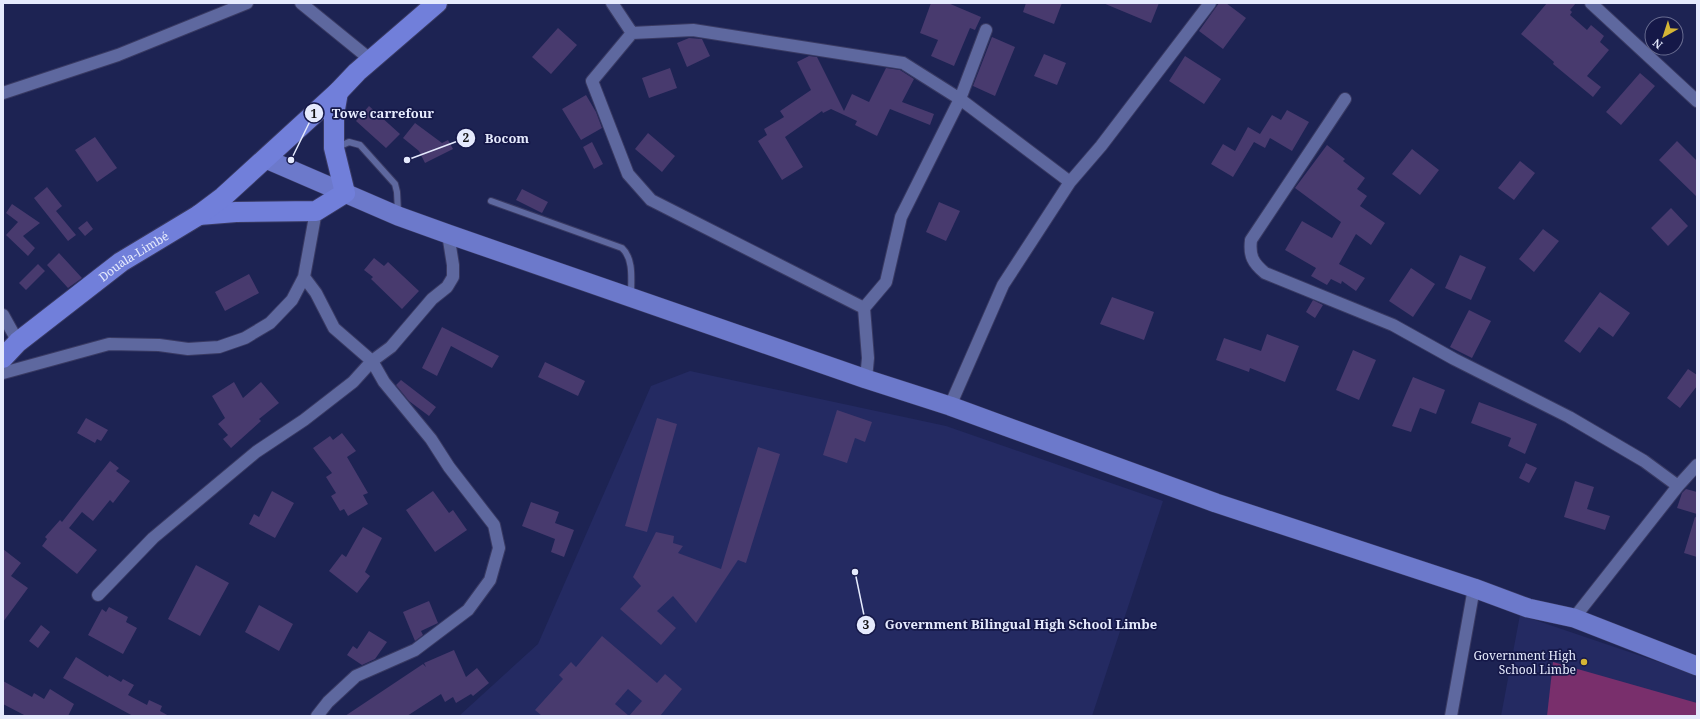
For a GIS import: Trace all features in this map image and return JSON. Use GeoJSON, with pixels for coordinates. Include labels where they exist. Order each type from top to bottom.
{"type":"FeatureCollection","features":[{"type":"Feature","properties":{"kind":"highway","name":"Douala-Limbé"},"geometry":{"type":"LineString","coordinates":[[3,358],[18,342],[120,262],[199,215],[266,159],[296,129],[338,92],[371,60],[437,3]]}},
{"type":"Feature","properties":{"kind":"highway"},"geometry":{"type":"LineString","coordinates":[[199,215],[236,212],[316,211],[345,193],[334,148],[334,115],[338,92]]}},
{"type":"Feature","properties":{"kind":"main road"},"geometry":{"type":"LineString","coordinates":[[266,159],[398,216],[448,234],[866,379],[950,406],[1216,503],[1474,588],[1528,608],[1574,618],[1697,666]]}},
{"type":"Feature","properties":{"kind":"street"},"geometry":{"type":"LineString","coordinates":[[3,93],[118,55],[247,3]]}},
{"type":"Feature","properties":{"kind":"street"},"geometry":{"type":"LineString","coordinates":[[301,3],[371,60]]}},
{"type":"Feature","properties":{"kind":"street"},"geometry":{"type":"LineString","coordinates":[[612,3],[632,33]]}},
{"type":"Feature","properties":{"kind":"street"},"geometry":{"type":"LineString","coordinates":[[950,406],[1003,285],[1070,182],[1101,146],[1210,3]]}},
{"type":"Feature","properties":{"kind":"street"},"geometry":{"type":"LineString","coordinates":[[1591,3],[1697,101]]}},
{"type":"Feature","properties":{"kind":"street"},"geometry":{"type":"LineString","coordinates":[[864,308],[651,200],[628,174],[592,81],[632,33],[693,30],[903,63],[960,99],[1070,182]]}},
{"type":"Feature","properties":{"kind":"street"},"geometry":{"type":"LineString","coordinates":[[866,379],[868,358],[864,308],[886,282],[901,217],[960,99],[986,30]]}},
{"type":"Feature","properties":{"kind":"street"},"geometry":{"type":"LineString","coordinates":[[1345,99],[1251,240],[1250,252],[1254,264],[1265,273],[1393,325],[1490,378],[1527,394],[1644,461],[1678,486]]}},
{"type":"Feature","properties":{"kind":"street"},"geometry":{"type":"LineString","coordinates":[[3,373],[109,344],[159,345],[188,350],[219,348],[244,338],[270,323],[292,300],[304,277],[316,211]]}},
{"type":"Feature","properties":{"kind":"street"},"geometry":{"type":"LineString","coordinates":[[98,595],[153,538],[256,452],[304,420],[353,382],[372,361],[391,347],[432,299],[447,287],[452,277],[453,265],[448,234]]}},
{"type":"Feature","properties":{"kind":"street"},"geometry":{"type":"LineString","coordinates":[[304,277],[316,293],[334,328],[372,361],[384,382],[431,439],[449,467],[494,525],[499,548],[490,580],[468,610],[415,650],[356,676],[328,702],[317,716]]}},
{"type":"Feature","properties":{"kind":"street"},"geometry":{"type":"LineString","coordinates":[[3,315],[18,342]]}},
{"type":"Feature","properties":{"kind":"street"},"geometry":{"type":"LineString","coordinates":[[1574,618],[1678,486],[1697,465]]}},
{"type":"Feature","properties":{"kind":"street"},"geometry":{"type":"LineString","coordinates":[[1451,716],[1474,588]]}},
{"type":"Feature","properties":{"kind":"lane"},"geometry":{"type":"LineString","coordinates":[[334,148],[349,142],[360,145],[395,184],[397,192],[398,216]]}},
{"type":"Feature","properties":{"kind":"lane"},"geometry":{"type":"LineString","coordinates":[[491,201],[622,248],[628,253],[630,264],[631,297]]}},
{"type":"Feature","properties":{"kind":"shaded area"},"geometry":{"type":"Polygon","coordinates":[[[690,371],[946,426],[1163,501],[1092,716],[459,716],[538,644],[651,386],[690,371]]]}},
{"type":"Feature","properties":{"kind":"shaded area","name":"Government High School Limbe"},"geometry":{"type":"Polygon","coordinates":[[[1520,615],[1697,675],[1697,716],[1501,716],[1520,615]]]}},
{"type":"Feature","properties":{"kind":"shaded area"},"geometry":{"type":"Polygon","coordinates":[[[1553,662],[1697,703],[1697,716],[1547,716],[1553,662]]]}},
{"type":"Feature","properties":{"kind":"building"},"geometry":{"type":"Polygon","coordinates":[[[931,3],[948,3],[981,17],[975,30],[970,28],[954,66],[931,56],[938,40],[920,33],[931,3]]]}},
{"type":"Feature","properties":{"kind":"building"},"geometry":{"type":"Polygon","coordinates":[[[1026,3],[1062,3],[1054,24],[1023,12],[1026,3]]]}},
{"type":"Feature","properties":{"kind":"building"},"geometry":{"type":"Polygon","coordinates":[[[1103,3],[1159,3],[1151,23],[1103,3]]]}},
{"type":"Feature","properties":{"kind":"building"},"geometry":{"type":"Polygon","coordinates":[[[1219,3],[1226,3],[1246,18],[1223,49],[1199,31],[1219,3]]]}},
{"type":"Feature","properties":{"kind":"building"},"geometry":{"type":"Polygon","coordinates":[[[1547,3],[1576,3],[1570,10],[1572,12],[1570,15],[1587,30],[1591,25],[1604,36],[1600,42],[1609,50],[1587,76],[1601,87],[1593,97],[1553,64],[1554,62],[1521,34],[1547,3]]]}},
{"type":"Feature","properties":{"kind":"building"},"geometry":{"type":"Polygon","coordinates":[[[558,28],[577,45],[551,74],[532,57],[558,28]]]}},
{"type":"Feature","properties":{"kind":"building"},"geometry":{"type":"Polygon","coordinates":[[[992,37],[1015,47],[995,96],[973,86],[992,37]]]}},
{"type":"Feature","properties":{"kind":"building"},"geometry":{"type":"Polygon","coordinates":[[[689,38],[702,39],[710,56],[687,67],[677,43],[689,38]]]}},
{"type":"Feature","properties":{"kind":"building"},"geometry":{"type":"Polygon","coordinates":[[[1044,54],[1066,63],[1057,85],[1034,76],[1044,54]]]}},
{"type":"Feature","properties":{"kind":"building"},"geometry":{"type":"Polygon","coordinates":[[[809,56],[817,57],[844,111],[852,94],[869,102],[886,68],[900,70],[914,79],[902,102],[934,114],[930,125],[890,109],[877,136],[855,125],[857,121],[831,109],[823,113],[822,111],[785,137],[803,167],[782,180],[758,141],[767,135],[764,129],[784,117],[780,111],[811,90],[797,62],[809,56]]]}},
{"type":"Feature","properties":{"kind":"building"},"geometry":{"type":"Polygon","coordinates":[[[1185,56],[1221,79],[1204,104],[1169,81],[1185,56]]]}},
{"type":"Feature","properties":{"kind":"building"},"geometry":{"type":"Polygon","coordinates":[[[670,68],[677,88],[649,98],[642,78],[670,68]]]}},
{"type":"Feature","properties":{"kind":"building"},"geometry":{"type":"Polygon","coordinates":[[[1640,73],[1655,86],[1621,125],[1606,112],[1640,73]]]}},
{"type":"Feature","properties":{"kind":"building"},"geometry":{"type":"Polygon","coordinates":[[[586,95],[596,112],[602,128],[581,140],[562,109],[586,95]]]}},
{"type":"Feature","properties":{"kind":"building"},"geometry":{"type":"Polygon","coordinates":[[[369,106],[400,134],[386,148],[356,121],[369,106]]]}},
{"type":"Feature","properties":{"kind":"building"},"geometry":{"type":"Polygon","coordinates":[[[1287,110],[1309,122],[1292,151],[1270,138],[1265,148],[1254,142],[1233,177],[1211,164],[1223,144],[1235,151],[1248,127],[1260,134],[1272,115],[1281,120],[1287,110]]]}},
{"type":"Feature","properties":{"kind":"building"},"geometry":{"type":"Polygon","coordinates":[[[415,123],[442,143],[448,140],[453,149],[425,163],[419,151],[403,138],[415,123]]]}},
{"type":"Feature","properties":{"kind":"building"},"geometry":{"type":"Polygon","coordinates":[[[648,133],[675,156],[662,172],[635,149],[648,133]]]}},
{"type":"Feature","properties":{"kind":"building"},"geometry":{"type":"Polygon","coordinates":[[[95,137],[117,168],[97,182],[75,150],[95,137]]]}},
{"type":"Feature","properties":{"kind":"building"},"geometry":{"type":"Polygon","coordinates":[[[1677,141],[1697,161],[1697,197],[1659,160],[1677,141]]]}},
{"type":"Feature","properties":{"kind":"building"},"geometry":{"type":"Polygon","coordinates":[[[592,142],[603,164],[594,169],[583,147],[592,142]]]}},
{"type":"Feature","properties":{"kind":"building"},"geometry":{"type":"Polygon","coordinates":[[[1327,145],[1345,159],[1343,161],[1365,178],[1357,189],[1367,196],[1360,206],[1385,223],[1371,245],[1356,234],[1339,264],[1365,278],[1356,291],[1342,281],[1341,284],[1331,279],[1327,285],[1311,276],[1316,268],[1285,250],[1302,221],[1332,238],[1341,222],[1295,188],[1327,145]]]}},
{"type":"Feature","properties":{"kind":"building"},"geometry":{"type":"Polygon","coordinates":[[[1412,149],[1439,170],[1420,195],[1392,174],[1412,149]]]}},
{"type":"Feature","properties":{"kind":"building"},"geometry":{"type":"Polygon","coordinates":[[[1520,161],[1535,173],[1514,200],[1498,188],[1520,161]]]}},
{"type":"Feature","properties":{"kind":"building"},"geometry":{"type":"Polygon","coordinates":[[[47,187],[62,206],[56,211],[76,235],[68,241],[34,198],[47,187]]]}},
{"type":"Feature","properties":{"kind":"building"},"geometry":{"type":"Polygon","coordinates":[[[522,189],[548,202],[542,213],[516,200],[522,189]]]}},
{"type":"Feature","properties":{"kind":"building"},"geometry":{"type":"Polygon","coordinates":[[[939,202],[960,211],[946,241],[926,232],[939,202]]]}},
{"type":"Feature","properties":{"kind":"building"},"geometry":{"type":"Polygon","coordinates":[[[12,204],[40,223],[23,236],[35,248],[28,256],[6,235],[18,222],[6,213],[12,204]]]}},
{"type":"Feature","properties":{"kind":"building"},"geometry":{"type":"Polygon","coordinates":[[[1671,208],[1688,226],[1668,246],[1651,228],[1671,208]]]}},
{"type":"Feature","properties":{"kind":"building"},"geometry":{"type":"Polygon","coordinates":[[[87,221],[93,229],[85,236],[78,228],[87,221]]]}},
{"type":"Feature","properties":{"kind":"building"},"geometry":{"type":"Polygon","coordinates":[[[1543,229],[1559,241],[1534,272],[1519,259],[1543,229]]]}},
{"type":"Feature","properties":{"kind":"building"},"geometry":{"type":"Polygon","coordinates":[[[59,253],[82,278],[68,288],[47,265],[59,253]]]}},
{"type":"Feature","properties":{"kind":"building"},"geometry":{"type":"Polygon","coordinates":[[[1460,255],[1486,267],[1471,300],[1445,288],[1460,255]]]}},
{"type":"Feature","properties":{"kind":"building"},"geometry":{"type":"Polygon","coordinates":[[[374,258],[384,266],[388,262],[419,291],[402,309],[371,279],[373,277],[364,270],[374,258]]]}},
{"type":"Feature","properties":{"kind":"building"},"geometry":{"type":"Polygon","coordinates":[[[38,264],[45,271],[26,290],[19,283],[38,264]]]}},
{"type":"Feature","properties":{"kind":"building"},"geometry":{"type":"Polygon","coordinates":[[[1411,268],[1435,284],[1413,317],[1389,301],[1411,268]]]}},
{"type":"Feature","properties":{"kind":"building"},"geometry":{"type":"Polygon","coordinates":[[[249,274],[259,293],[225,311],[215,292],[249,274]]]}},
{"type":"Feature","properties":{"kind":"building"},"geometry":{"type":"Polygon","coordinates":[[[1600,292],[1630,313],[1613,337],[1599,327],[1580,353],[1564,341],[1600,292]]]}},
{"type":"Feature","properties":{"kind":"building"},"geometry":{"type":"Polygon","coordinates":[[[1112,297],[1154,312],[1144,340],[1100,324],[1112,297]]]}},
{"type":"Feature","properties":{"kind":"building"},"geometry":{"type":"Polygon","coordinates":[[[1313,300],[1323,305],[1315,318],[1306,312],[1313,300]]]}},
{"type":"Feature","properties":{"kind":"building"},"geometry":{"type":"Polygon","coordinates":[[[1469,310],[1491,321],[1472,358],[1450,347],[1469,310]]]}},
{"type":"Feature","properties":{"kind":"building"},"geometry":{"type":"Polygon","coordinates":[[[442,327],[499,356],[492,368],[451,346],[437,376],[422,368],[442,327]]]}},
{"type":"Feature","properties":{"kind":"building"},"geometry":{"type":"Polygon","coordinates":[[[1267,334],[1299,346],[1285,382],[1250,368],[1249,372],[1216,360],[1224,338],[1261,351],[1267,334]]]}},
{"type":"Feature","properties":{"kind":"building"},"geometry":{"type":"Polygon","coordinates":[[[1353,350],[1376,360],[1359,400],[1336,390],[1353,350]]]}},
{"type":"Feature","properties":{"kind":"building"},"geometry":{"type":"Polygon","coordinates":[[[545,362],[585,381],[578,396],[538,377],[545,362]]]}},
{"type":"Feature","properties":{"kind":"building"},"geometry":{"type":"Polygon","coordinates":[[[1688,369],[1697,375],[1697,386],[1680,408],[1667,398],[1688,369]]]}},
{"type":"Feature","properties":{"kind":"building"},"geometry":{"type":"Polygon","coordinates":[[[1413,377],[1445,390],[1436,414],[1420,408],[1411,432],[1392,426],[1413,377]]]}},
{"type":"Feature","properties":{"kind":"building"},"geometry":{"type":"Polygon","coordinates":[[[401,380],[436,407],[429,416],[409,401],[396,385],[401,380]]]}},
{"type":"Feature","properties":{"kind":"building"},"geometry":{"type":"Polygon","coordinates":[[[234,382],[243,398],[261,382],[279,403],[259,419],[261,421],[231,448],[223,439],[228,435],[218,424],[225,418],[212,396],[234,382]]]}},
{"type":"Feature","properties":{"kind":"building"},"geometry":{"type":"Polygon","coordinates":[[[1479,402],[1537,424],[1525,454],[1508,446],[1511,438],[1471,423],[1479,402]]]}},
{"type":"Feature","properties":{"kind":"building"},"geometry":{"type":"Polygon","coordinates":[[[837,410],[872,422],[865,442],[855,438],[847,463],[823,455],[837,410]]]}},
{"type":"Feature","properties":{"kind":"building"},"geometry":{"type":"Polygon","coordinates":[[[86,418],[108,430],[101,441],[97,439],[95,443],[77,433],[86,418]]]}},
{"type":"Feature","properties":{"kind":"building"},"geometry":{"type":"Polygon","coordinates":[[[657,418],[677,424],[647,532],[625,526],[657,418]]]}},
{"type":"Feature","properties":{"kind":"building"},"geometry":{"type":"Polygon","coordinates":[[[342,433],[356,451],[347,457],[368,493],[363,495],[368,504],[348,516],[344,509],[340,511],[331,496],[336,493],[326,477],[332,473],[313,448],[330,436],[333,440],[342,433]]]}},
{"type":"Feature","properties":{"kind":"building"},"geometry":{"type":"Polygon","coordinates":[[[758,447],[780,454],[746,563],[738,560],[696,623],[673,596],[657,611],[676,628],[661,645],[620,609],[641,586],[633,577],[656,532],[674,536],[673,543],[683,546],[678,553],[721,569],[758,447]]]}},
{"type":"Feature","properties":{"kind":"building"},"geometry":{"type":"Polygon","coordinates":[[[110,461],[119,468],[116,471],[130,481],[113,503],[110,500],[93,521],[82,512],[69,528],[97,550],[77,574],[42,546],[47,539],[45,537],[60,520],[62,522],[110,461]]]}},
{"type":"Feature","properties":{"kind":"building"},"geometry":{"type":"Polygon","coordinates":[[[1526,463],[1537,468],[1529,483],[1519,478],[1526,463]]]}},
{"type":"Feature","properties":{"kind":"building"},"geometry":{"type":"Polygon","coordinates":[[[1575,481],[1594,487],[1587,509],[1610,516],[1605,530],[1564,517],[1575,481]]]}},
{"type":"Feature","properties":{"kind":"building"},"geometry":{"type":"Polygon","coordinates":[[[1686,489],[1697,492],[1697,514],[1677,508],[1682,493],[1686,489]]]}},
{"type":"Feature","properties":{"kind":"building"},"geometry":{"type":"Polygon","coordinates":[[[272,491],[294,503],[275,538],[249,524],[254,514],[259,517],[272,491]]]}},
{"type":"Feature","properties":{"kind":"building"},"geometry":{"type":"Polygon","coordinates":[[[433,491],[449,513],[453,510],[467,530],[435,552],[406,510],[433,491]]]}},
{"type":"Feature","properties":{"kind":"building"},"geometry":{"type":"Polygon","coordinates":[[[531,502],[559,512],[555,523],[574,530],[564,557],[551,552],[555,539],[522,526],[531,502]]]}},
{"type":"Feature","properties":{"kind":"building"},"geometry":{"type":"Polygon","coordinates":[[[1695,517],[1697,518],[1697,557],[1684,553],[1695,517]]]}},
{"type":"Feature","properties":{"kind":"building"},"geometry":{"type":"Polygon","coordinates":[[[363,527],[382,538],[365,572],[370,576],[357,593],[329,571],[342,554],[346,557],[363,527]]]}},
{"type":"Feature","properties":{"kind":"building"},"geometry":{"type":"Polygon","coordinates":[[[3,549],[21,563],[11,576],[28,588],[3,622],[3,549]]]}},
{"type":"Feature","properties":{"kind":"building"},"geometry":{"type":"Polygon","coordinates":[[[196,565],[229,583],[200,636],[168,619],[196,565]]]}},
{"type":"Feature","properties":{"kind":"building"},"geometry":{"type":"Polygon","coordinates":[[[429,601],[438,623],[421,631],[423,635],[415,641],[403,612],[429,601]]]}},
{"type":"Feature","properties":{"kind":"building"},"geometry":{"type":"Polygon","coordinates":[[[259,605],[293,624],[279,651],[245,632],[259,605]]]}},
{"type":"Feature","properties":{"kind":"building"},"geometry":{"type":"Polygon","coordinates":[[[109,607],[128,617],[126,622],[137,628],[123,654],[88,635],[102,609],[106,612],[109,607]]]}},
{"type":"Feature","properties":{"kind":"building"},"geometry":{"type":"Polygon","coordinates":[[[41,625],[50,632],[38,648],[29,641],[41,625]]]}},
{"type":"Feature","properties":{"kind":"building"},"geometry":{"type":"Polygon","coordinates":[[[369,631],[387,642],[375,659],[362,665],[347,655],[353,646],[357,649],[369,631]]]}},
{"type":"Feature","properties":{"kind":"building"},"geometry":{"type":"Polygon","coordinates":[[[602,636],[657,683],[665,674],[682,689],[660,716],[629,716],[542,716],[535,710],[563,679],[559,675],[571,662],[576,667],[602,636]],[[628,689],[615,704],[629,716],[642,701],[628,689]]]}},
{"type":"Feature","properties":{"kind":"building"},"geometry":{"type":"Polygon","coordinates":[[[454,650],[466,677],[477,668],[489,683],[473,696],[471,694],[456,703],[453,697],[445,702],[441,694],[407,716],[345,716],[423,664],[426,667],[424,663],[454,650]]]}},
{"type":"Feature","properties":{"kind":"building"},"geometry":{"type":"Polygon","coordinates":[[[76,657],[108,677],[109,675],[121,682],[123,679],[134,685],[128,695],[147,705],[149,700],[162,706],[160,711],[169,716],[133,716],[63,678],[76,657]]]}},
{"type":"Feature","properties":{"kind":"building"},"geometry":{"type":"Polygon","coordinates":[[[3,681],[32,697],[34,693],[44,699],[50,689],[74,704],[68,716],[26,716],[3,704],[3,681]]]}},
{"type":"Feature","properties":{"kind":"place","name":"Towe carrefour"},"geometry":{"type":"Point","coordinates":[291,160]}},
{"type":"Feature","properties":{"kind":"place","name":"Bocom"},"geometry":{"type":"Point","coordinates":[407,160]}},
{"type":"Feature","properties":{"kind":"place","name":"Government Bilingual High School Limbe"},"geometry":{"type":"Point","coordinates":[855,572]}},
{"type":"Feature","properties":{"kind":"place","name":"Government High School Limbe"},"geometry":{"type":"Point","coordinates":[1584,662]}}]}
